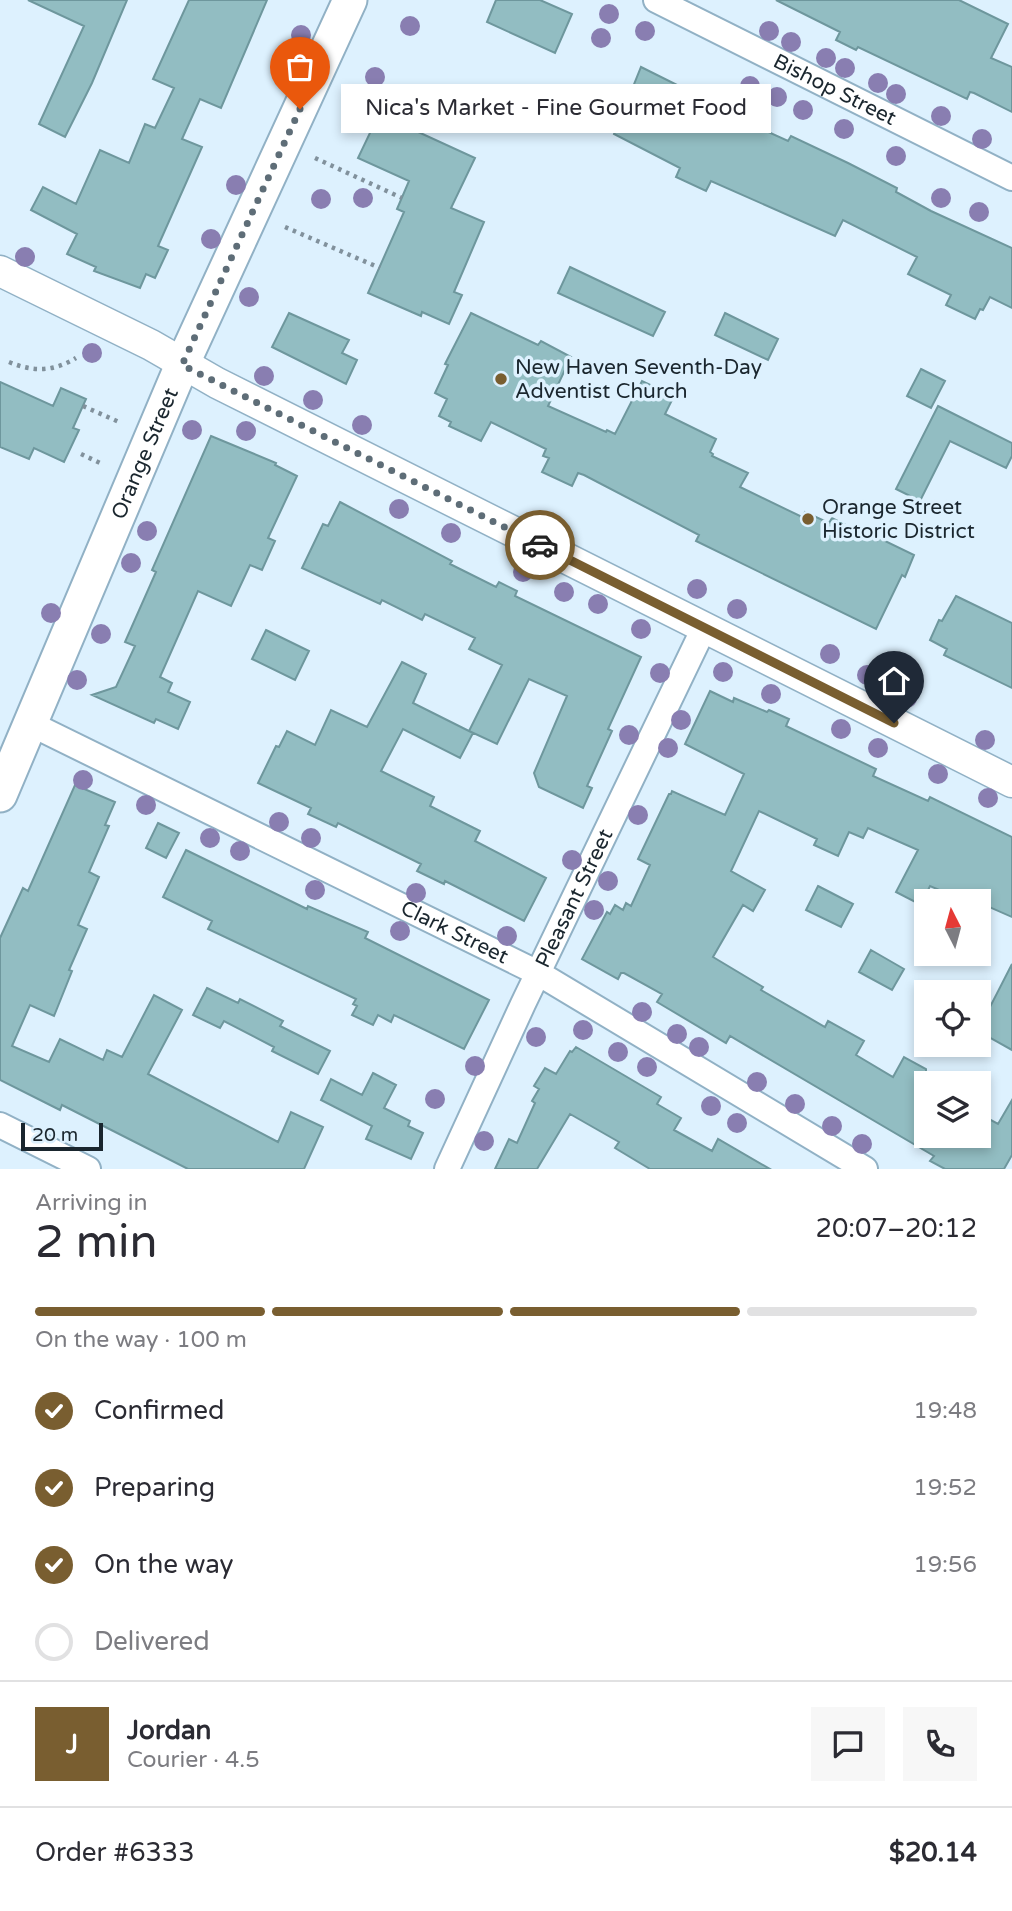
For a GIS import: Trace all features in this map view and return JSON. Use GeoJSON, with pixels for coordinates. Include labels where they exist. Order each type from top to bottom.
{"type":"FeatureCollection","features":[{"type":"Feature","properties":{"kind":"main road","name":"Orange Street"},"geometry":{"type":"LineString","coordinates":[[0,794],[182,365],[350,0]]}},
{"type":"Feature","properties":{"kind":"street","name":"Bishop Street"},"geometry":{"type":"LineString","coordinates":[[656,0],[1012,178]]}},
{"type":"Feature","properties":{"kind":"street"},"geometry":{"type":"LineString","coordinates":[[0,271],[1012,782]]}},
{"type":"Feature","properties":{"kind":"street","name":"Pleasant Street"},"geometry":{"type":"LineString","coordinates":[[447,1169],[704,628]]}},
{"type":"Feature","properties":{"kind":"street","name":"Clark Street"},"geometry":{"type":"LineString","coordinates":[[31,724],[538,974],[864,1169]]}},
{"type":"Feature","properties":{"kind":"street"},"geometry":{"type":"LineString","coordinates":[[0,1125],[88,1169]]}},
{"type":"Feature","properties":{"kind":"path"},"geometry":{"type":"LineString","coordinates":[[315,158],[402,198]]}},
{"type":"Feature","properties":{"kind":"path"},"geometry":{"type":"LineString","coordinates":[[285,227],[380,268]]}},
{"type":"Feature","properties":{"kind":"path"},"geometry":{"type":"LineString","coordinates":[[9,362],[31,370],[50,369],[76,358]]}},
{"type":"Feature","properties":{"kind":"path"},"geometry":{"type":"LineString","coordinates":[[83,406],[118,422]]}},
{"type":"Feature","properties":{"kind":"path"},"geometry":{"type":"LineString","coordinates":[[81,454],[100,463]]}},
{"type":"Feature","properties":{"kind":"building"},"geometry":{"type":"Polygon","coordinates":[[[28,0],[127,0],[92,83],[65,137],[39,124],[84,26],[28,0]]]}},
{"type":"Feature","properties":{"kind":"building"},"geometry":{"type":"Polygon","coordinates":[[[189,0],[267,0],[221,108],[200,99],[182,139],[202,147],[158,246],[168,250],[155,278],[146,274],[140,288],[94,271],[96,267],[67,254],[77,234],[31,210],[43,187],[76,204],[100,150],[129,163],[145,124],[155,128],[174,88],[153,79],[189,0]]]}},
{"type":"Feature","properties":{"kind":"building"},"geometry":{"type":"Polygon","coordinates":[[[496,0],[540,0],[572,14],[555,53],[487,22],[496,0]]]}},
{"type":"Feature","properties":{"kind":"building"},"geometry":{"type":"Polygon","coordinates":[[[776,0],[959,0],[1008,24],[991,58],[1012,67],[1012,112],[974,93],[970,92],[967,99],[858,47],[856,50],[836,40],[840,32],[776,0]]]}},
{"type":"Feature","properties":{"kind":"building"},"geometry":{"type":"Polygon","coordinates":[[[641,67],[713,103],[716,96],[736,105],[731,115],[788,141],[791,136],[897,188],[896,192],[931,211],[1012,248],[1012,308],[990,297],[975,319],[946,305],[951,295],[908,274],[917,257],[843,220],[835,236],[711,181],[706,191],[676,177],[680,168],[614,134],[641,67]]]}},
{"type":"Feature","properties":{"kind":"building"},"geometry":{"type":"Polygon","coordinates":[[[379,114],[475,158],[451,208],[484,222],[454,292],[462,295],[449,324],[422,312],[421,316],[368,293],[404,212],[397,209],[409,181],[358,158],[379,114]]]}},
{"type":"Feature","properties":{"kind":"building"},"geometry":{"type":"Polygon","coordinates":[[[570,267],[665,312],[653,336],[558,293],[570,267]]]}},
{"type":"Feature","properties":{"kind":"building"},"geometry":{"type":"Polygon","coordinates":[[[289,313],[349,340],[342,353],[357,360],[346,384],[272,347],[289,313]]]}},
{"type":"Feature","properties":{"kind":"building"},"geometry":{"type":"Polygon","coordinates":[[[471,313],[538,345],[541,341],[571,357],[548,406],[615,434],[642,381],[674,396],[665,414],[716,439],[710,452],[712,456],[748,473],[740,487],[802,517],[805,512],[829,523],[832,518],[877,541],[879,538],[914,555],[876,629],[696,541],[699,535],[584,475],[578,473],[572,486],[542,472],[549,458],[543,456],[546,449],[491,422],[481,441],[449,426],[451,422],[439,416],[447,399],[435,393],[448,365],[445,364],[471,313]]]}},
{"type":"Feature","properties":{"kind":"building"},"geometry":{"type":"Polygon","coordinates":[[[725,313],[778,339],[768,360],[715,335],[725,313]]]}},
{"type":"Feature","properties":{"kind":"building"},"geometry":{"type":"Polygon","coordinates":[[[921,369],[945,381],[931,408],[907,396],[921,369]]]}},
{"type":"Feature","properties":{"kind":"building"},"geometry":{"type":"Polygon","coordinates":[[[0,382],[53,406],[61,388],[86,399],[73,428],[79,430],[64,462],[34,448],[29,459],[0,447],[0,382]]]}},
{"type":"Feature","properties":{"kind":"building"},"geometry":{"type":"Polygon","coordinates":[[[938,406],[1012,443],[1012,456],[1006,468],[950,441],[920,501],[896,489],[938,406]]]}},
{"type":"Feature","properties":{"kind":"building"},"geometry":{"type":"Polygon","coordinates":[[[211,436],[276,463],[275,465],[297,476],[268,538],[275,541],[262,570],[250,565],[231,606],[198,591],[160,677],[172,683],[168,692],[190,702],[178,729],[156,719],[154,723],[92,695],[116,687],[135,646],[125,642],[156,572],[152,570],[211,436]]]}},
{"type":"Feature","properties":{"kind":"building"},"geometry":{"type":"Polygon","coordinates":[[[340,502],[452,561],[450,564],[496,587],[499,582],[517,591],[515,596],[641,657],[608,729],[612,731],[587,786],[592,788],[583,808],[539,787],[534,773],[567,696],[529,679],[497,744],[469,731],[502,665],[469,649],[475,638],[425,614],[422,620],[382,600],[380,604],[302,568],[323,524],[328,526],[340,502]]]}},
{"type":"Feature","properties":{"kind":"building"},"geometry":{"type":"Polygon","coordinates":[[[956,596],[1012,623],[1012,688],[944,655],[947,649],[930,640],[939,620],[942,621],[956,596]]]}},
{"type":"Feature","properties":{"kind":"building"},"geometry":{"type":"Polygon","coordinates":[[[266,630],[309,651],[295,680],[252,659],[266,630]]]}},
{"type":"Feature","properties":{"kind":"building"},"geometry":{"type":"Polygon","coordinates":[[[402,662],[426,674],[413,703],[473,733],[460,758],[403,729],[381,771],[434,797],[430,806],[480,831],[475,841],[546,878],[524,921],[445,881],[444,884],[417,871],[421,864],[338,823],[336,827],[308,814],[311,808],[258,783],[276,746],[279,747],[287,731],[315,745],[331,710],[367,727],[402,662]]]}},
{"type":"Feature","properties":{"kind":"building"},"geometry":{"type":"Polygon","coordinates":[[[710,691],[733,702],[734,698],[789,719],[786,726],[876,769],[873,776],[928,801],[930,797],[1012,837],[1012,917],[991,908],[991,889],[937,889],[930,886],[929,889],[914,889],[914,901],[896,892],[918,850],[868,828],[863,838],[849,832],[838,856],[814,845],[817,839],[759,811],[731,871],[765,890],[753,911],[743,905],[713,957],[763,987],[761,990],[825,1027],[828,1021],[864,1041],[856,1055],[893,1077],[904,1057],[926,1069],[914,1071],[914,1144],[730,1036],[726,1043],[657,1002],[662,994],[624,973],[621,973],[618,979],[582,959],[607,912],[610,914],[615,905],[623,910],[626,903],[631,906],[650,865],[638,859],[669,794],[672,791],[725,815],[744,774],[685,744],[710,691]]]}},
{"type":"Feature","properties":{"kind":"building"},"geometry":{"type":"Polygon","coordinates":[[[75,785],[115,802],[105,825],[109,826],[89,872],[99,877],[78,925],[87,929],[69,970],[72,971],[54,1016],[30,1005],[12,1046],[49,1062],[60,1039],[103,1060],[107,1050],[122,1057],[154,995],[182,1010],[148,1074],[278,1142],[291,1112],[323,1127],[304,1169],[188,1169],[62,1105],[60,1110],[0,1080],[0,938],[23,888],[28,891],[75,785]]]}},
{"type":"Feature","properties":{"kind":"building"},"geometry":{"type":"Polygon","coordinates":[[[158,823],[179,833],[166,858],[146,848],[158,823]]]}},
{"type":"Feature","properties":{"kind":"building"},"geometry":{"type":"Polygon","coordinates":[[[186,850],[307,909],[308,906],[368,932],[365,938],[489,1000],[464,1049],[394,1015],[391,1022],[378,1015],[373,1025],[352,1015],[357,1006],[353,1004],[356,999],[208,929],[212,921],[163,897],[186,850]]]}},
{"type":"Feature","properties":{"kind":"building"},"geometry":{"type":"Polygon","coordinates":[[[818,886],[853,904],[841,927],[806,910],[818,886]]]}},
{"type":"Feature","properties":{"kind":"building"},"geometry":{"type":"Polygon","coordinates":[[[871,950],[904,969],[892,990],[859,972],[871,950]]]}},
{"type":"Feature","properties":{"kind":"building"},"geometry":{"type":"Polygon","coordinates":[[[1012,964],[1012,1050],[991,1038],[991,1005],[1012,964]]]}},
{"type":"Feature","properties":{"kind":"building"},"geometry":{"type":"Polygon","coordinates":[[[207,988],[238,1003],[240,999],[283,1021],[280,1026],[330,1051],[318,1074],[272,1051],[274,1047],[224,1021],[220,1028],[193,1015],[207,988]]]}},
{"type":"Feature","properties":{"kind":"building"},"geometry":{"type":"Polygon","coordinates":[[[576,1047],[661,1097],[657,1104],[681,1118],[674,1130],[712,1151],[718,1139],[770,1169],[650,1169],[615,1148],[619,1142],[570,1114],[537,1169],[495,1169],[509,1139],[517,1143],[535,1103],[532,1101],[539,1089],[534,1086],[545,1068],[556,1074],[570,1051],[576,1047]]]}},
{"type":"Feature","properties":{"kind":"building"},"geometry":{"type":"Polygon","coordinates":[[[373,1073],[396,1085],[384,1108],[410,1121],[408,1126],[423,1133],[411,1159],[366,1139],[372,1126],[321,1100],[331,1079],[362,1095],[373,1073]]]}},
{"type":"Feature","properties":{"kind":"building"},"geometry":{"type":"Polygon","coordinates":[[[1012,1100],[1012,1155],[1004,1169],[945,1169],[930,1161],[934,1156],[920,1148],[991,1148],[991,1120],[998,1124],[1012,1100]]]}},
{"type":"Feature","properties":{"kind":"way so far"},"geometry":{"type":"LineString","coordinates":[[300,109],[182,365],[540,545]]}},
{"type":"Feature","properties":{"kind":"place","name":"Nica's Market - Fine Gourmet Food"},"geometry":{"type":"Point","coordinates":[300,109]}},
{"type":"Feature","properties":{"kind":"place","name":"New Haven Seventh-Day Adventist Church"},"geometry":{"type":"Point","coordinates":[501,379]}},
{"type":"Feature","properties":{"kind":"place","name":"Orange Street Historic District"},"geometry":{"type":"Point","coordinates":[808,519]}},
{"type":"Feature","properties":{"kind":"route"},"geometry":{"type":"LineString","coordinates":[[540,545],[894,723]]}}]}
